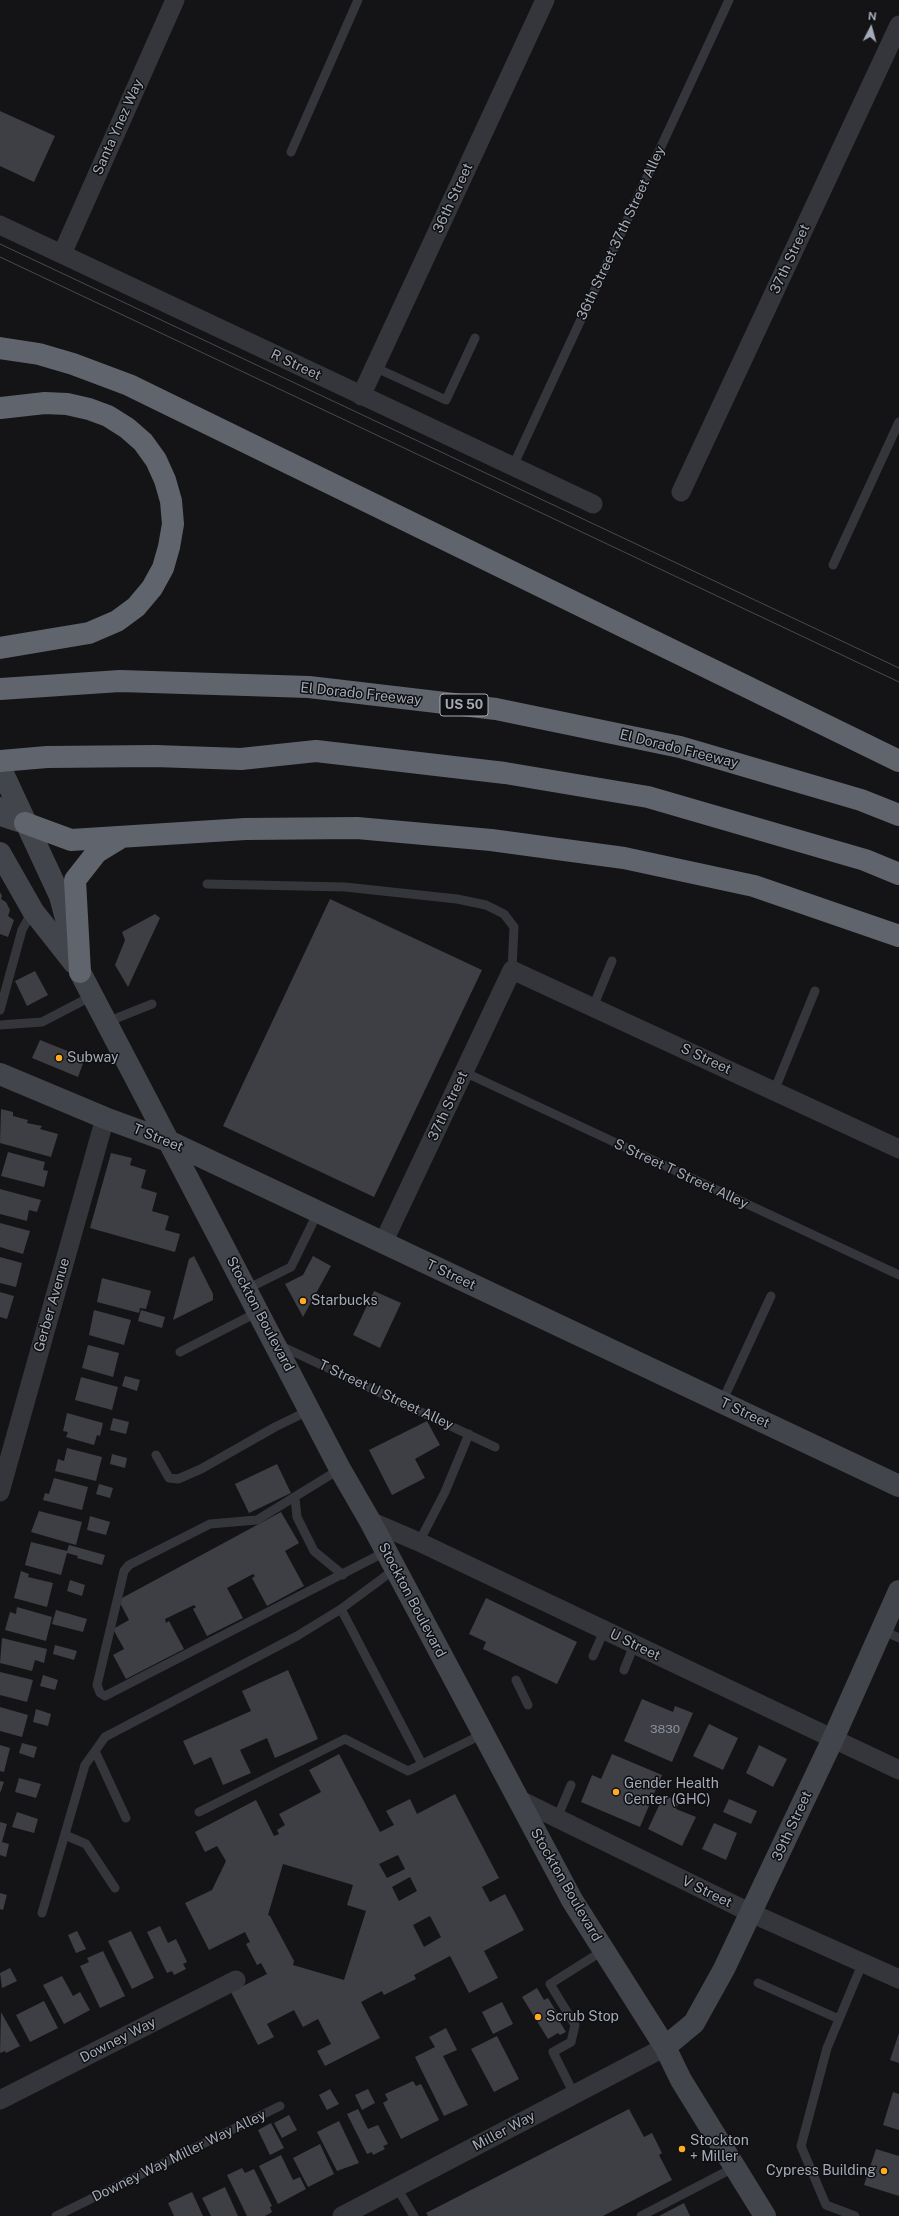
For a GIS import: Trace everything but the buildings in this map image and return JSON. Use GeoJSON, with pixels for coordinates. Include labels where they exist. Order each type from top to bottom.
{"type":"FeatureCollection","features":[{"type":"Feature","properties":{"kind":"highway"},"geometry":{"type":"LineString","coordinates":[[0,348],[39,354],[67,362],[129,385],[899,761]]}},
{"type":"Feature","properties":{"kind":"highway"},"geometry":{"type":"LineString","coordinates":[[0,408],[45,403],[67,404],[102,413],[127,428],[143,442],[156,460],[165,480],[171,501],[172,524],[169,548],[163,568],[152,588],[136,607],[117,620],[89,633],[6,647]]}},
{"type":"Feature","properties":{"kind":"highway","name":"El Dorado Freeway"},"geometry":{"type":"LineString","coordinates":[[8,688],[120,681],[309,687],[496,709],[680,747],[861,800],[899,815]]}},
{"type":"Feature","properties":{"kind":"highway"},"geometry":{"type":"LineString","coordinates":[[0,761],[47,757],[155,756],[241,759],[316,751],[505,773],[648,797],[864,860],[899,874]]}},
{"type":"Feature","properties":{"kind":"highway"},"geometry":{"type":"LineString","coordinates":[[25,823],[71,840],[125,835],[245,829],[357,828],[499,841],[624,858],[754,886],[899,936]]}},
{"type":"Feature","properties":{"kind":"highway"},"geometry":{"type":"LineString","coordinates":[[80,972],[75,880],[97,852],[125,835]]}},
{"type":"Feature","properties":{"kind":"main road","name":"Stockton Boulevard"},"geometry":{"type":"LineString","coordinates":[[0,767],[60,896],[80,972]]}},
{"type":"Feature","properties":{"kind":"main road"},"geometry":{"type":"LineString","coordinates":[[0,808],[4,816],[25,823]]}},
{"type":"Feature","properties":{"kind":"main road","name":"Stockton Boulevard"},"geometry":{"type":"LineString","coordinates":[[0,853],[33,911],[80,972],[259,1311],[340,1469],[370,1521],[572,1900],[665,2047],[681,2080],[765,2216]]}},
{"type":"Feature","properties":{"kind":"main road","name":"T Street"},"geometry":{"type":"LineString","coordinates":[[0,1074],[105,1118],[168,1141],[899,1486]]}},
{"type":"Feature","properties":{"kind":"main road","name":"39th Street"},"geometry":{"type":"LineString","coordinates":[[665,2047],[694,2023],[724,1969],[833,1739],[891,1634],[899,1591]]}},
{"type":"Feature","properties":{"kind":"street","name":"Santa Ynez Way"},"geometry":{"type":"LineString","coordinates":[[62,254],[175,0]]}},
{"type":"Feature","properties":{"kind":"street","name":"36th Street"},"geometry":{"type":"LineString","coordinates":[[361,396],[545,0]]}},
{"type":"Feature","properties":{"kind":"street","name":"37th Street"},"geometry":{"type":"LineString","coordinates":[[681,492],[899,25]]}},
{"type":"Feature","properties":{"kind":"street","name":"R Street"},"geometry":{"type":"LineString","coordinates":[[0,225],[593,504]]}},
{"type":"Feature","properties":{"kind":"street","name":"37th Street"},"geometry":{"type":"LineString","coordinates":[[383,1243],[512,970]]}},
{"type":"Feature","properties":{"kind":"street","name":"S Street"},"geometry":{"type":"LineString","coordinates":[[512,970],[899,1149]]}},
{"type":"Feature","properties":{"kind":"street","name":"Gerber Avenue"},"geometry":{"type":"LineString","coordinates":[[0,1492],[105,1118]]}},
{"type":"Feature","properties":{"kind":"street","name":"U Street"},"geometry":{"type":"LineString","coordinates":[[370,1521],[419,1542],[899,1770]]}},
{"type":"Feature","properties":{"kind":"street","name":"V Street"},"geometry":{"type":"LineString","coordinates":[[518,1799],[750,1913],[899,1979]]}},
{"type":"Feature","properties":{"kind":"street","name":"Downey Way"},"geometry":{"type":"LineString","coordinates":[[0,2100],[236,1980]]}},
{"type":"Feature","properties":{"kind":"street","name":"Miller Way"},"geometry":{"type":"LineString","coordinates":[[342,2216],[665,2047]]}},
{"type":"Feature","properties":{"kind":"lane"},"geometry":{"type":"LineString","coordinates":[[291,152],[358,0]]}},
{"type":"Feature","properties":{"kind":"lane","name":"36th Street 37th Street Alley"},"geometry":{"type":"LineString","coordinates":[[513,466],[729,0]]}},
{"type":"Feature","properties":{"kind":"lane"},"geometry":{"type":"LineString","coordinates":[[374,367],[446,400],[475,338]]}},
{"type":"Feature","properties":{"kind":"lane"},"geometry":{"type":"LineString","coordinates":[[833,565],[899,422]]}},
{"type":"Feature","properties":{"kind":"lane"},"geometry":{"type":"LineString","coordinates":[[207,884],[345,887],[456,898],[486,905],[504,914],[514,927],[512,970]]}},
{"type":"Feature","properties":{"kind":"lane"},"geometry":{"type":"LineString","coordinates":[[0,1010],[22,930],[33,911]]}},
{"type":"Feature","properties":{"kind":"lane"},"geometry":{"type":"LineString","coordinates":[[593,1007],[612,962]]}},
{"type":"Feature","properties":{"kind":"lane"},"geometry":{"type":"LineString","coordinates":[[774,1091],[815,991]]}},
{"type":"Feature","properties":{"kind":"lane"},"geometry":{"type":"LineString","coordinates":[[0,1025],[42,1022],[92,996]]}},
{"type":"Feature","properties":{"kind":"lane"},"geometry":{"type":"LineString","coordinates":[[107,1022],[152,1004]]}},
{"type":"Feature","properties":{"kind":"lane","name":"S Street T Street Alley"},"geometry":{"type":"LineString","coordinates":[[464,1072],[899,1275]]}},
{"type":"Feature","properties":{"kind":"lane"},"geometry":{"type":"LineString","coordinates":[[247,1289],[291,1267],[318,1212]]}},
{"type":"Feature","properties":{"kind":"lane"},"geometry":{"type":"LineString","coordinates":[[722,1402],[771,1296]]}},
{"type":"Feature","properties":{"kind":"lane"},"geometry":{"type":"LineString","coordinates":[[180,1352],[259,1311]]}},
{"type":"Feature","properties":{"kind":"lane","name":"T Street U Street Alley"},"geometry":{"type":"LineString","coordinates":[[276,1344],[495,1447]]}},
{"type":"Feature","properties":{"kind":"lane"},"geometry":{"type":"LineString","coordinates":[[156,1455],[168,1478],[178,1479],[201,1469],[244,1444],[310,1410]]}},
{"type":"Feature","properties":{"kind":"lane"},"geometry":{"type":"LineString","coordinates":[[419,1542],[445,1492],[469,1434]]}},
{"type":"Feature","properties":{"kind":"lane"},"geometry":{"type":"LineString","coordinates":[[340,1469],[257,1520],[210,1524],[128,1565],[124,1571],[97,1685],[100,1693],[105,1696],[343,1575],[390,1561]]}},
{"type":"Feature","properties":{"kind":"lane"},"geometry":{"type":"LineString","coordinates":[[294,1498],[297,1516],[314,1550],[343,1575]]}},
{"type":"Feature","properties":{"kind":"lane"},"geometry":{"type":"LineString","coordinates":[[42,1914],[85,1765],[105,1737],[297,1636],[342,1609],[390,1561]]}},
{"type":"Feature","properties":{"kind":"lane"},"geometry":{"type":"LineString","coordinates":[[342,1609],[422,1764]]}},
{"type":"Feature","properties":{"kind":"lane"},"geometry":{"type":"LineString","coordinates":[[592,1656],[604,1631]]}},
{"type":"Feature","properties":{"kind":"lane"},"geometry":{"type":"LineString","coordinates":[[624,1670],[634,1645]]}},
{"type":"Feature","properties":{"kind":"lane"},"geometry":{"type":"LineString","coordinates":[[516,1680],[528,1705]]}},
{"type":"Feature","properties":{"kind":"lane"},"geometry":{"type":"LineString","coordinates":[[200,1812],[344,1739],[408,1771],[483,1734]]}},
{"type":"Feature","properties":{"kind":"lane"},"geometry":{"type":"LineString","coordinates":[[95,1751],[126,1818]]}},
{"type":"Feature","properties":{"kind":"lane"},"geometry":{"type":"LineString","coordinates":[[557,1818],[571,1785]]}},
{"type":"Feature","properties":{"kind":"lane"},"geometry":{"type":"LineString","coordinates":[[65,1835],[86,1844],[115,1888]]}},
{"type":"Feature","properties":{"kind":"lane"},"geometry":{"type":"LineString","coordinates":[[574,2094],[553,2052],[571,2042],[575,2026],[550,1984],[604,1950]]}},
{"type":"Feature","properties":{"kind":"lane"},"geometry":{"type":"LineString","coordinates":[[855,2216],[826,2205],[801,2146],[827,2048],[863,1962]]}},
{"type":"Feature","properties":{"kind":"lane"},"geometry":{"type":"LineString","coordinates":[[758,1983],[839,2019]]}},
{"type":"Feature","properties":{"kind":"lane","name":"Downey Way Miller Way Alley"},"geometry":{"type":"LineString","coordinates":[[56,2216],[280,2106]]}},
{"type":"Feature","properties":{"kind":"lane"},"geometry":{"type":"LineString","coordinates":[[641,2216],[735,2167]]}},
{"type":"Feature","properties":{"kind":"lane"},"geometry":{"type":"LineString","coordinates":[[397,2188],[414,2216]]}},
{"type":"Feature","properties":{"kind":"tram line"},"geometry":{"type":"LineString","coordinates":[[0,244],[899,668]]}},
{"type":"Feature","properties":{"kind":"tram line"},"geometry":{"type":"LineString","coordinates":[[0,257],[899,682]]}},
{"type":"Feature","properties":{"kind":"place","name":"Subway"},"geometry":{"type":"Point","coordinates":[59,1058]}},
{"type":"Feature","properties":{"kind":"place","name":"Starbucks"},"geometry":{"type":"Point","coordinates":[303,1301]}},
{"type":"Feature","properties":{"kind":"place","name":"Gender Health Center (GHC)"},"geometry":{"type":"Point","coordinates":[616,1792]}},
{"type":"Feature","properties":{"kind":"place","name":"Scrub Stop"},"geometry":{"type":"Point","coordinates":[538,2017]}},
{"type":"Feature","properties":{"kind":"place","name":"Stockton + Miller"},"geometry":{"type":"Point","coordinates":[682,2149]}},
{"type":"Feature","properties":{"kind":"place","name":"Cypress Building"},"geometry":{"type":"Point","coordinates":[884,2171]}}]}
